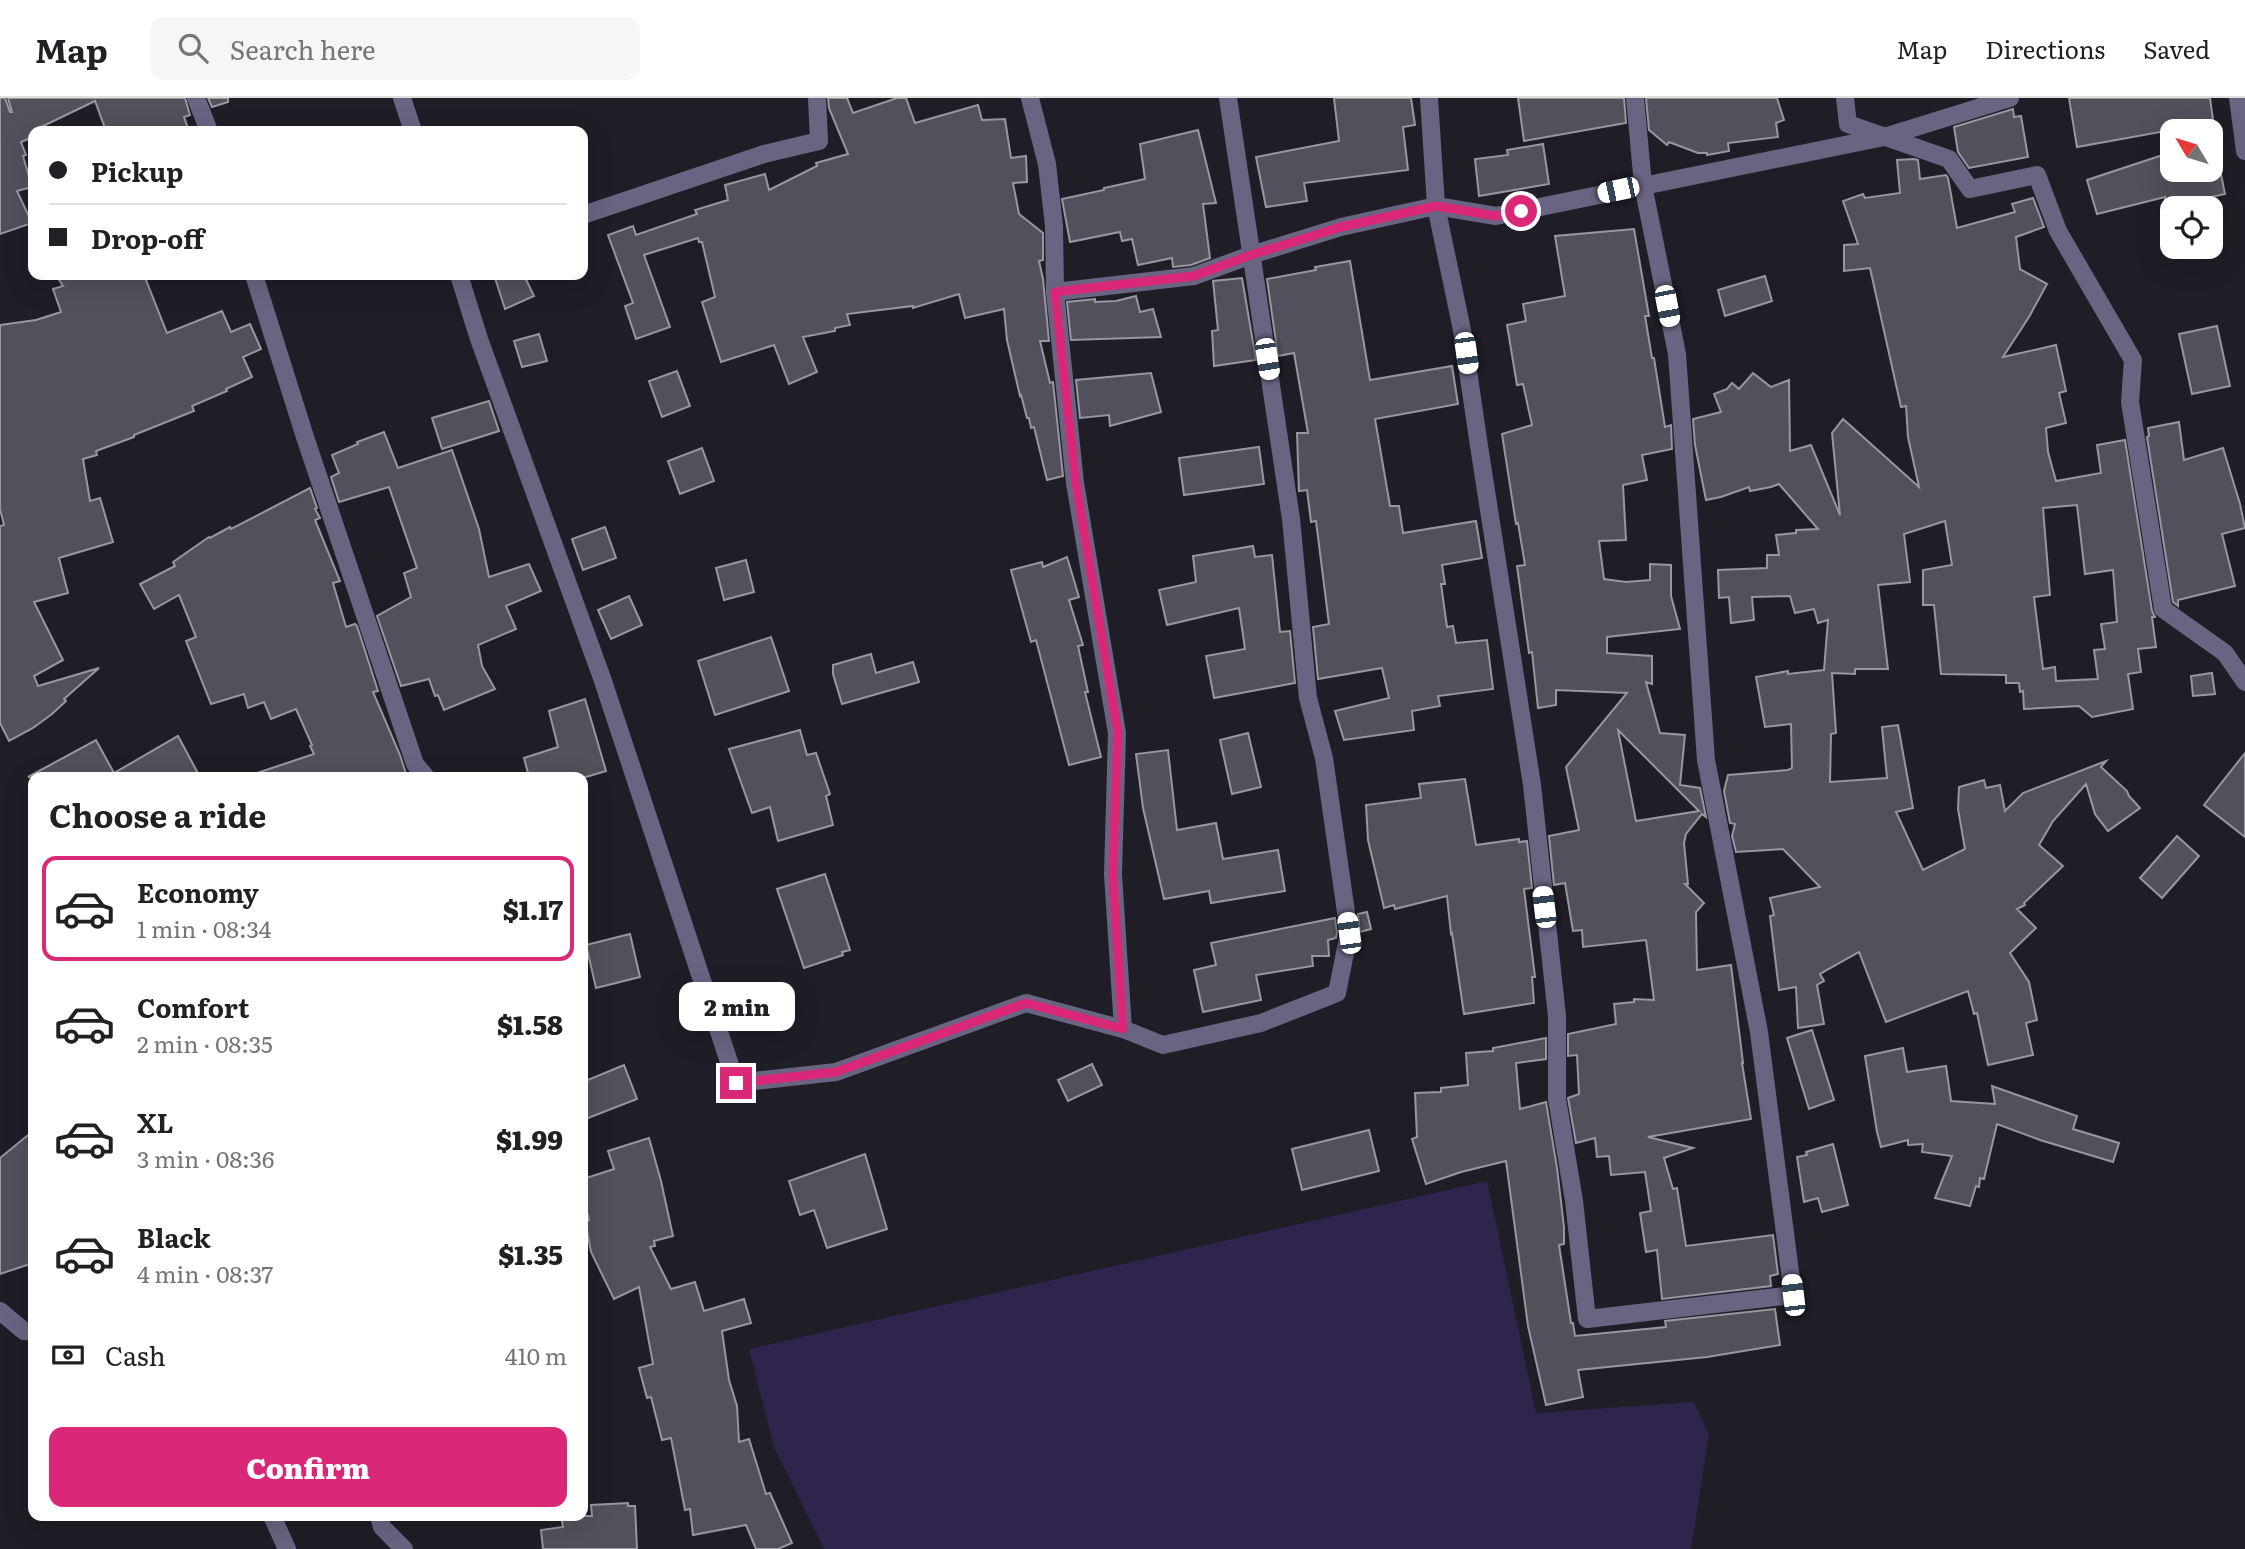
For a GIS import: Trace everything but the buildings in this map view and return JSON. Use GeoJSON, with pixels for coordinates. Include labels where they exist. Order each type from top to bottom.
{"type":"FeatureCollection","features":[{"type":"Feature","properties":{"kind":"street"},"geometry":{"type":"LineString","coordinates":[[196,98],[207,126]]}},
{"type":"Feature","properties":{"kind":"street"},"geometry":{"type":"LineString","coordinates":[[402,98],[411,126]]}},
{"type":"Feature","properties":{"kind":"street"},"geometry":{"type":"LineString","coordinates":[[588,213],[764,154],[819,141],[817,98]]}},
{"type":"Feature","properties":{"kind":"street"},"geometry":{"type":"LineString","coordinates":[[1030,98],[1047,164],[1054,226],[1055,292],[1076,483],[1118,733],[1113,874],[1123,1029]]}},
{"type":"Feature","properties":{"kind":"street"},"geometry":{"type":"LineString","coordinates":[[461,280],[479,339],[602,678],[736,1083],[836,1072],[1026,1003],[1123,1029],[1163,1045],[1261,1023],[1337,993],[1349,933],[1324,758],[1308,698],[1291,519],[1228,98]]}},
{"type":"Feature","properties":{"kind":"street"},"geometry":{"type":"LineString","coordinates":[[1429,98],[1436,206],[1462,330],[1532,785],[1557,1016],[1557,1099],[1574,1201],[1587,1320],[1793,1295],[1759,1032],[1706,760],[1677,354],[1643,185],[1634,98]]}},
{"type":"Feature","properties":{"kind":"street"},"geometry":{"type":"LineString","coordinates":[[1845,98],[1849,124],[1949,159],[1970,189],[2036,175],[2058,231],[2133,360],[2130,402],[2163,610],[2225,653],[2245,682]]}},
{"type":"Feature","properties":{"kind":"street"},"geometry":{"type":"LineString","coordinates":[[1055,292],[1194,276],[1341,227],[1436,206],[1496,216],[1884,136],[2010,98]]}},
{"type":"Feature","properties":{"kind":"street"},"geometry":{"type":"LineString","coordinates":[[2238,98],[2245,151]]}},
{"type":"Feature","properties":{"kind":"street"},"geometry":{"type":"LineString","coordinates":[[256,280],[305,437],[415,764],[422,772]]}},
{"type":"Feature","properties":{"kind":"street"},"geometry":{"type":"LineString","coordinates":[[0,1311],[28,1331]]}},
{"type":"Feature","properties":{"kind":"street"},"geometry":{"type":"LineString","coordinates":[[274,1521],[287,1549]]}},
{"type":"Feature","properties":{"kind":"street"},"geometry":{"type":"LineString","coordinates":[[380,1521],[382,1527],[404,1549]]}},
{"type":"Feature","properties":{"kind":"shaded area"},"geometry":{"type":"Polygon","coordinates":[[[1487,1181],[1536,1413],[1694,1402],[1709,1434],[1691,1549],[824,1549],[774,1447],[749,1349],[1487,1181]]]}},
{"type":"Feature","properties":{"kind":"route"},"geometry":{"type":"LineString","coordinates":[[736,1083],[836,1072],[1026,1003],[1123,1029],[1113,874],[1118,733],[1076,483],[1055,292],[1194,276],[1341,227],[1436,206],[1496,216],[1521,211]]}}]}
